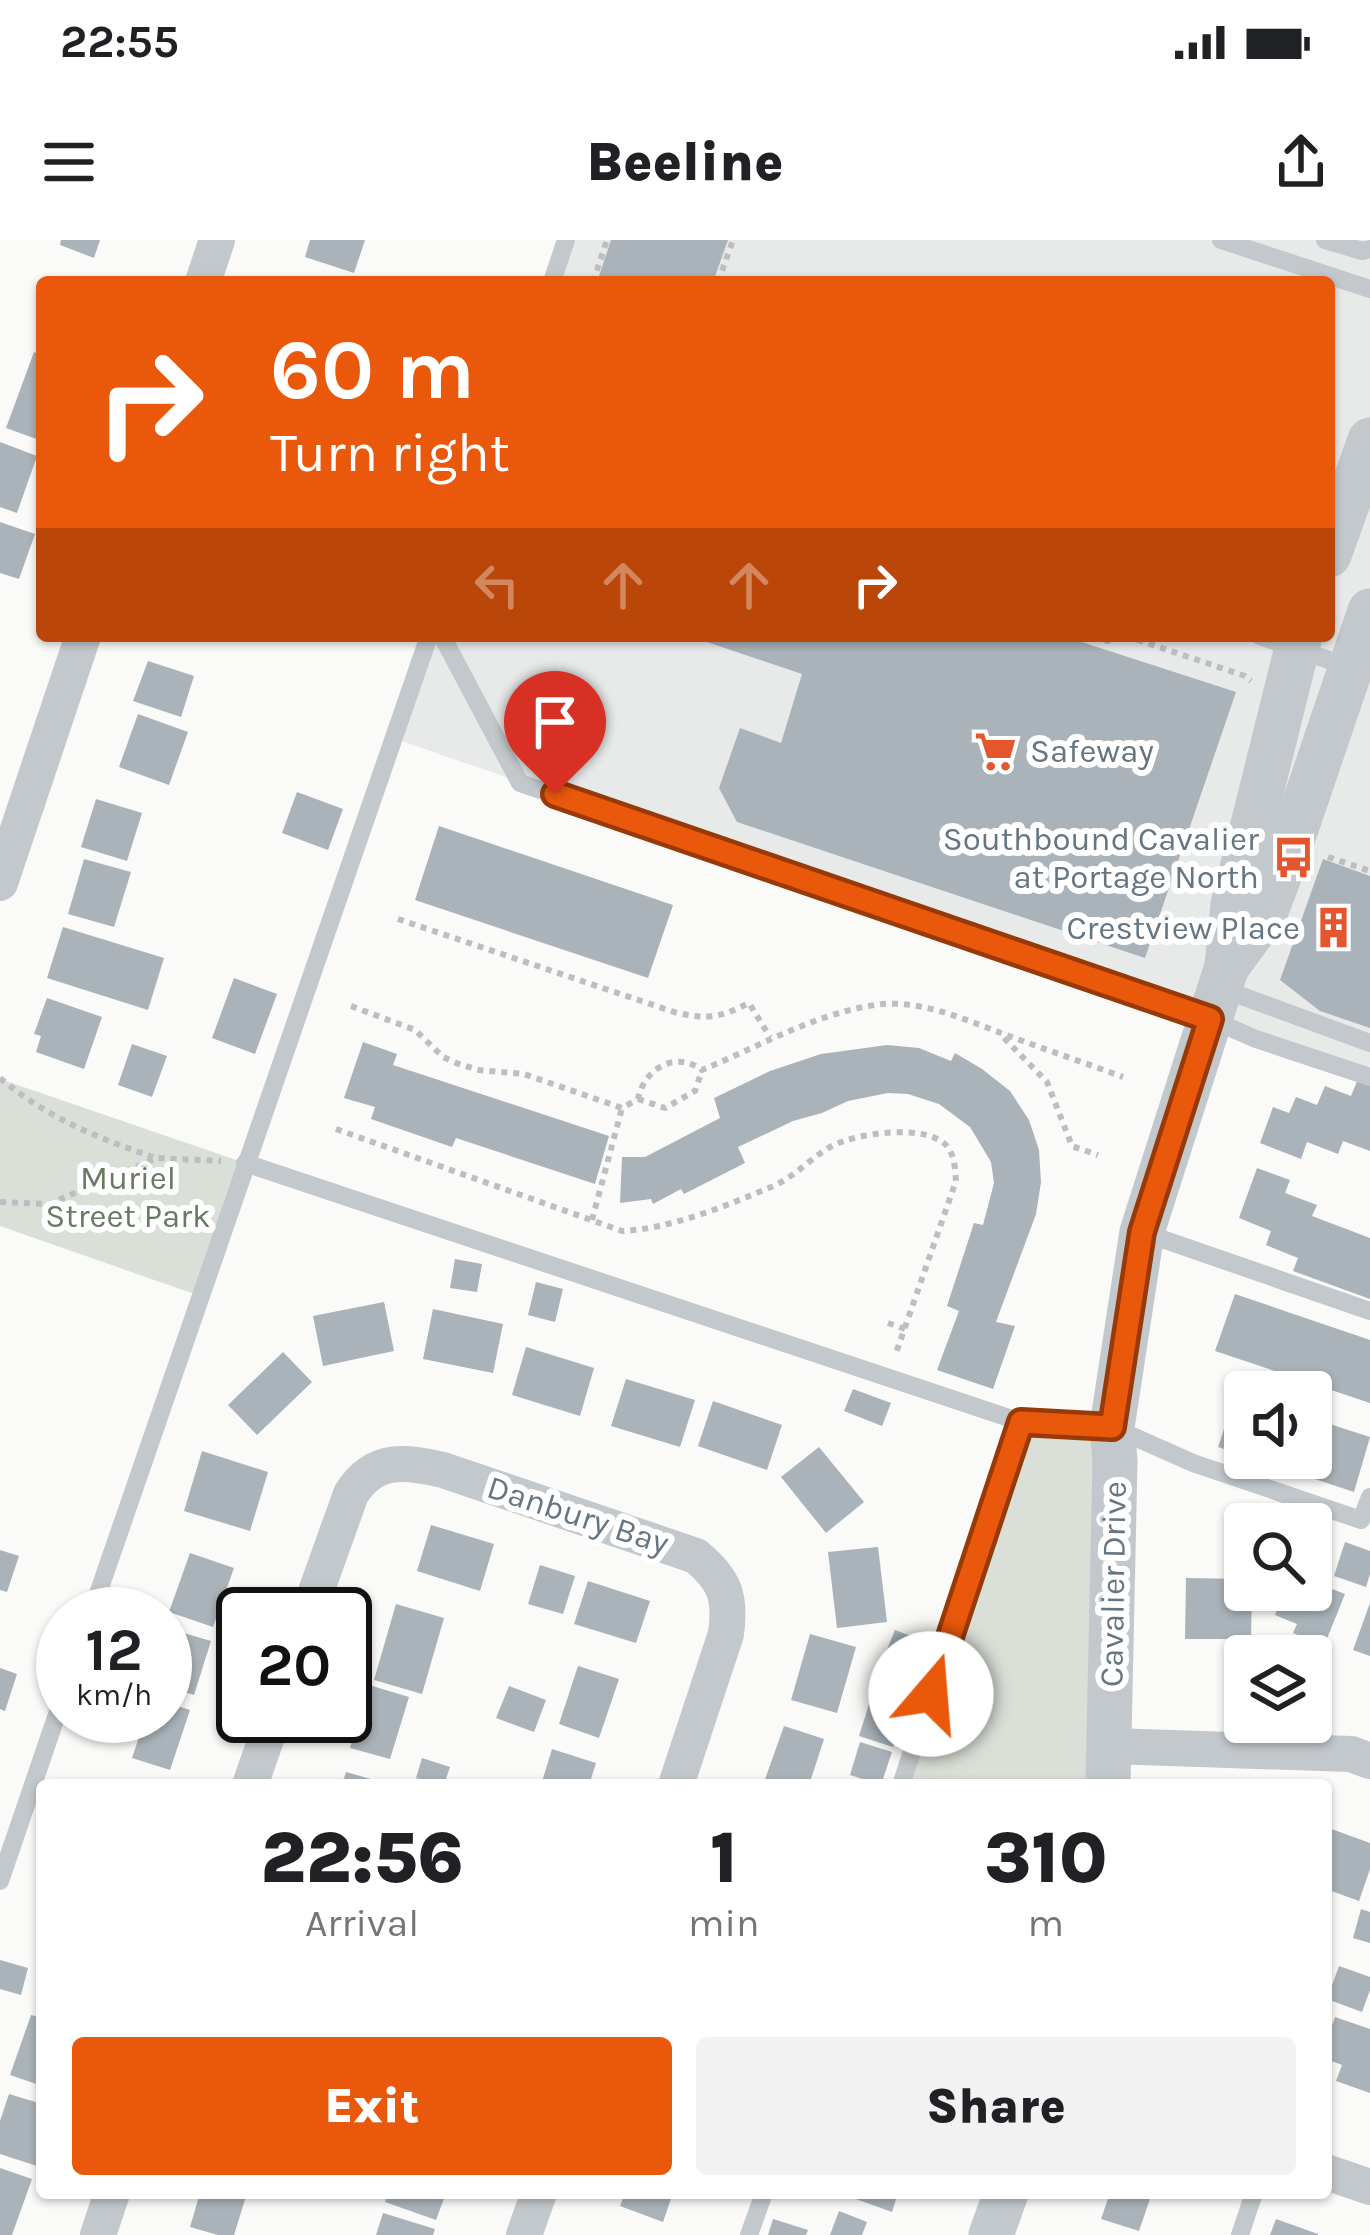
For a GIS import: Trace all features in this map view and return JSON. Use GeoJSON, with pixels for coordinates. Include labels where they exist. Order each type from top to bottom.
{"type":"FeatureCollection","features":[{"type":"Feature","properties":{"kind":"street"},"geometry":{"type":"LineString","coordinates":[[205,276],[217,240]]}},
{"type":"Feature","properties":{"kind":"street"},"geometry":{"type":"LineString","coordinates":[[1335,538],[1370,440]]}},
{"type":"Feature","properties":{"kind":"street","name":"Cavalier Drive"},"geometry":{"type":"LineString","coordinates":[[1219,991],[1264,916],[1360,672],[1370,611]]}},
{"type":"Feature","properties":{"kind":"street"},"geometry":{"type":"LineString","coordinates":[[0,884],[81,642]]}},
{"type":"Feature","properties":{"kind":"street","name":"Cavalier Drive"},"geometry":{"type":"LineString","coordinates":[[1109,1766],[1112,1427],[1142,1232],[1219,991],[1285,642]]}},
{"type":"Feature","properties":{"kind":"street","name":"Danbury Bay"},"geometry":{"type":"LineString","coordinates":[[318,1587],[360,1478],[411,1462],[696,1556],[720,1580],[729,1614],[727,1634],[678,1779]]}},
{"type":"Feature","properties":{"kind":"street"},"geometry":{"type":"LineString","coordinates":[[252,1779],[265,1743]]}},
{"type":"Feature","properties":{"kind":"street"},"geometry":{"type":"LineString","coordinates":[[1109,1766],[1351,1754],[1370,1760]]}},
{"type":"Feature","properties":{"kind":"street"},"geometry":{"type":"LineString","coordinates":[[1332,2174],[1370,2187]]}},
{"type":"Feature","properties":{"kind":"street"},"geometry":{"type":"LineString","coordinates":[[98,2235],[110,2199]]}},
{"type":"Feature","properties":{"kind":"street"},"geometry":{"type":"LineString","coordinates":[[524,2235],[537,2199]]}},
{"type":"Feature","properties":{"kind":"street"},"geometry":{"type":"LineString","coordinates":[[991,2235],[1004,2199]]}},
{"type":"Feature","properties":{"kind":"lane"},"geometry":{"type":"LineString","coordinates":[[554,276],[566,240]]}},
{"type":"Feature","properties":{"kind":"lane"},"geometry":{"type":"LineString","coordinates":[[1221,240],[1330,276]]}},
{"type":"Feature","properties":{"kind":"lane"},"geometry":{"type":"LineString","coordinates":[[1325,240],[1370,249]]}},
{"type":"Feature","properties":{"kind":"lane"},"geometry":{"type":"LineString","coordinates":[[1335,277],[1370,289]]}},
{"type":"Feature","properties":{"kind":"lane"},"geometry":{"type":"LineString","coordinates":[[101,1587],[427,642]]}},
{"type":"Feature","properties":{"kind":"lane"},"geometry":{"type":"LineString","coordinates":[[445,642],[520,783],[1219,991],[1370,1042]]}},
{"type":"Feature","properties":{"kind":"lane"},"geometry":{"type":"LineString","coordinates":[[1290,642],[1360,672]]}},
{"type":"Feature","properties":{"kind":"lane"},"geometry":{"type":"LineString","coordinates":[[1219,991],[1256,1040],[1370,1077]]}},
{"type":"Feature","properties":{"kind":"lane"},"geometry":{"type":"LineString","coordinates":[[244,1166],[1021,1422],[1112,1427],[1193,1463],[1361,1520],[1370,1497]]}},
{"type":"Feature","properties":{"kind":"lane"},"geometry":{"type":"LineString","coordinates":[[1142,1232],[1370,1311]]}},
{"type":"Feature","properties":{"kind":"lane"},"geometry":{"type":"LineString","coordinates":[[903,1779],[1021,1422]]}},
{"type":"Feature","properties":{"kind":"lane"},"geometry":{"type":"LineString","coordinates":[[0,1881],[47,1743]]}},
{"type":"Feature","properties":{"kind":"lane"},"geometry":{"type":"LineString","coordinates":[[749,2235],[762,2199]]}},
{"type":"Feature","properties":{"kind":"lane"},"geometry":{"type":"LineString","coordinates":[[1240,2235],[1252,2199]]}},
{"type":"Feature","properties":{"kind":"path"},"geometry":{"type":"LineString","coordinates":[[595,276],[607,240]]}},
{"type":"Feature","properties":{"kind":"path"},"geometry":{"type":"LineString","coordinates":[[720,276],[733,240]]}},
{"type":"Feature","properties":{"kind":"path"},"geometry":{"type":"LineString","coordinates":[[1140,642],[1245,676],[1258,687]]}},
{"type":"Feature","properties":{"kind":"path"},"geometry":{"type":"LineString","coordinates":[[1318,854],[1370,871]]}},
{"type":"Feature","properties":{"kind":"path"},"geometry":{"type":"LineString","coordinates":[[398,919],[689,1016],[704,1019],[749,1003],[770,1037]]}},
{"type":"Feature","properties":{"kind":"path"},"geometry":{"type":"LineString","coordinates":[[592,1220],[622,1108],[638,1099],[645,1079],[682,1060],[702,1070],[770,1037],[872,1005],[891,1004],[958,1018],[1123,1077]]}},
{"type":"Feature","properties":{"kind":"path"},"geometry":{"type":"LineString","coordinates":[[351,1006],[415,1030],[455,1063],[524,1074],[622,1108]]}},
{"type":"Feature","properties":{"kind":"path"},"geometry":{"type":"LineString","coordinates":[[994,1031],[1047,1082],[1072,1146],[1098,1155]]}},
{"type":"Feature","properties":{"kind":"path"},"geometry":{"type":"LineString","coordinates":[[638,1099],[658,1108],[682,1100],[695,1090],[702,1070]]}},
{"type":"Feature","properties":{"kind":"path"},"geometry":{"type":"LineString","coordinates":[[0,1078],[29,1102],[65,1122],[157,1158],[244,1166]]}},
{"type":"Feature","properties":{"kind":"path"},"geometry":{"type":"LineString","coordinates":[[336,1129],[622,1231],[650,1230],[777,1185],[835,1144],[898,1130],[929,1136],[946,1145],[955,1163],[956,1181],[887,1378]]}},
{"type":"Feature","properties":{"kind":"path"},"geometry":{"type":"LineString","coordinates":[[0,1202],[49,1204],[157,1158]]}},
{"type":"Feature","properties":{"kind":"path"},"geometry":{"type":"LineString","coordinates":[[888,1323],[904,1329]]}},
{"type":"Feature","properties":{"kind":"shaded area"},"geometry":{"type":"Polygon","coordinates":[[[566,240],[1370,240],[1370,1077],[393,738],[427,642],[1335,642],[1335,276],[554,276],[566,240]]]}},
{"type":"Feature","properties":{"kind":"green space","name":"Muriel Street Park"},"geometry":{"type":"Polygon","coordinates":[[[0,1079],[245,1163],[200,1296],[0,1226],[0,1079]]]}},
{"type":"Feature","properties":{"kind":"green space"},"geometry":{"type":"Polygon","coordinates":[[[1021,1422],[1112,1427],[1108,1779],[903,1779],[1021,1422]]]}},
{"type":"Feature","properties":{"kind":"building"},"geometry":{"type":"Polygon","coordinates":[[[61,240],[100,240],[94,258],[60,245],[61,240]]]}},
{"type":"Feature","properties":{"kind":"building"},"geometry":{"type":"Polygon","coordinates":[[[310,240],[365,240],[354,273],[305,257],[310,240]]]}},
{"type":"Feature","properties":{"kind":"building"},"geometry":{"type":"Polygon","coordinates":[[[611,240],[728,240],[715,276],[599,276],[611,240]]]}},
{"type":"Feature","properties":{"kind":"building"},"geometry":{"type":"Polygon","coordinates":[[[34,352],[36,353],[36,439],[6,428],[34,352]]]}},
{"type":"Feature","properties":{"kind":"building"},"geometry":{"type":"Polygon","coordinates":[[[0,442],[36,459],[17,513],[0,507],[0,442]]]}},
{"type":"Feature","properties":{"kind":"building"},"geometry":{"type":"Polygon","coordinates":[[[0,522],[35,534],[19,579],[0,573],[0,522]]]}},
{"type":"Feature","properties":{"kind":"building"},"geometry":{"type":"Polygon","coordinates":[[[707,642],[1082,642],[1236,692],[1145,958],[737,822],[719,788],[740,728],[781,743],[802,674],[707,642]]]}},
{"type":"Feature","properties":{"kind":"building"},"geometry":{"type":"Polygon","coordinates":[[[148,661],[194,676],[181,717],[133,701],[148,661]]]}},
{"type":"Feature","properties":{"kind":"building"},"geometry":{"type":"Polygon","coordinates":[[[138,714],[188,732],[169,785],[119,767],[138,714]]]}},
{"type":"Feature","properties":{"kind":"building"},"geometry":{"type":"Polygon","coordinates":[[[297,792],[343,809],[328,850],[282,833],[297,792]]]}},
{"type":"Feature","properties":{"kind":"building"},"geometry":{"type":"Polygon","coordinates":[[[96,799],[142,813],[127,861],[81,847],[96,799]]]}},
{"type":"Feature","properties":{"kind":"building"},"geometry":{"type":"Polygon","coordinates":[[[439,826],[673,905],[648,978],[415,900],[439,826]]]}},
{"type":"Feature","properties":{"kind":"building"},"geometry":{"type":"Polygon","coordinates":[[[84,859],[131,872],[114,927],[68,914],[84,859]]]}},
{"type":"Feature","properties":{"kind":"building","name":"Crestview Place"},"geometry":{"type":"Polygon","coordinates":[[[1323,859],[1370,876],[1370,1028],[1320,1011],[1280,980],[1323,859]]]}},
{"type":"Feature","properties":{"kind":"building"},"geometry":{"type":"Polygon","coordinates":[[[63,927],[164,958],[148,1010],[47,978],[63,927]]]}},
{"type":"Feature","properties":{"kind":"building"},"geometry":{"type":"Polygon","coordinates":[[[234,978],[277,994],[255,1054],[212,1038],[234,978]]]}},
{"type":"Feature","properties":{"kind":"building"},"geometry":{"type":"Polygon","coordinates":[[[47,998],[102,1017],[84,1069],[36,1052],[41,1036],[34,1034],[47,998]]]}},
{"type":"Feature","properties":{"kind":"building"},"geometry":{"type":"Polygon","coordinates":[[[363,1042],[397,1054],[393,1065],[609,1136],[595,1184],[456,1138],[452,1147],[371,1119],[375,1107],[344,1098],[363,1042]]]}},
{"type":"Feature","properties":{"kind":"building"},"geometry":{"type":"Polygon","coordinates":[[[132,1044],[167,1056],[152,1097],[118,1085],[132,1044]]]}},
{"type":"Feature","properties":{"kind":"building"},"geometry":{"type":"Polygon","coordinates":[[[887,1045],[919,1048],[951,1061],[955,1053],[982,1069],[1010,1091],[1029,1120],[1039,1150],[1036,1214],[996,1322],[1015,1326],[993,1389],[937,1370],[959,1311],[947,1306],[974,1223],[983,1225],[994,1183],[991,1162],[970,1127],[939,1104],[888,1093],[848,1101],[738,1147],[745,1163],[684,1194],[681,1189],[653,1204],[651,1199],[620,1203],[622,1157],[645,1157],[720,1118],[714,1098],[770,1071],[821,1054],[887,1045]]]}},
{"type":"Feature","properties":{"kind":"building"},"geometry":{"type":"Polygon","coordinates":[[[1358,1079],[1370,1084],[1370,1151],[1343,1141],[1338,1154],[1307,1142],[1301,1159],[1260,1143],[1273,1107],[1289,1113],[1296,1097],[1317,1105],[1325,1086],[1351,1096],[1358,1079]]]}},
{"type":"Feature","properties":{"kind":"building"},"geometry":{"type":"Polygon","coordinates":[[[1257,1168],[1290,1180],[1285,1193],[1317,1205],[1312,1216],[1370,1238],[1370,1299],[1293,1271],[1298,1258],[1266,1245],[1271,1231],[1239,1218],[1257,1168]]]}},
{"type":"Feature","properties":{"kind":"building"},"geometry":{"type":"Polygon","coordinates":[[[455,1259],[482,1264],[477,1292],[450,1288],[455,1259]]]}},
{"type":"Feature","properties":{"kind":"building"},"geometry":{"type":"Polygon","coordinates":[[[536,1282],[563,1289],[555,1322],[528,1315],[536,1282]]]}},
{"type":"Feature","properties":{"kind":"building"},"geometry":{"type":"Polygon","coordinates":[[[1235,1294],[1370,1340],[1370,1403],[1332,1390],[1332,1371],[1275,1371],[1215,1351],[1235,1294]]]}},
{"type":"Feature","properties":{"kind":"building"},"geometry":{"type":"Polygon","coordinates":[[[384,1302],[394,1351],[323,1366],[313,1316],[384,1302]]]}},
{"type":"Feature","properties":{"kind":"building"},"geometry":{"type":"Polygon","coordinates":[[[433,1309],[503,1324],[493,1373],[423,1359],[433,1309]]]}},
{"type":"Feature","properties":{"kind":"building"},"geometry":{"type":"Polygon","coordinates":[[[526,1347],[594,1368],[580,1416],[512,1395],[526,1347]]]}},
{"type":"Feature","properties":{"kind":"building"},"geometry":{"type":"Polygon","coordinates":[[[283,1352],[312,1382],[257,1435],[228,1405],[283,1352]]]}},
{"type":"Feature","properties":{"kind":"building"},"geometry":{"type":"Polygon","coordinates":[[[626,1379],[695,1400],[680,1447],[611,1426],[626,1379]]]}},
{"type":"Feature","properties":{"kind":"building"},"geometry":{"type":"Polygon","coordinates":[[[853,1389],[891,1403],[882,1426],[844,1411],[853,1389]]]}},
{"type":"Feature","properties":{"kind":"building"},"geometry":{"type":"Polygon","coordinates":[[[713,1401],[782,1425],[767,1470],[698,1446],[713,1401]]]}},
{"type":"Feature","properties":{"kind":"building"},"geometry":{"type":"Polygon","coordinates":[[[1332,1425],[1370,1437],[1354,1492],[1315,1479],[1332,1479],[1332,1425]]]}},
{"type":"Feature","properties":{"kind":"building"},"geometry":{"type":"Polygon","coordinates":[[[819,1447],[864,1502],[826,1533],[781,1477],[819,1447]]]}},
{"type":"Feature","properties":{"kind":"building"},"geometry":{"type":"Polygon","coordinates":[[[202,1451],[268,1472],[250,1531],[184,1511],[202,1451]]]}},
{"type":"Feature","properties":{"kind":"building"},"geometry":{"type":"Polygon","coordinates":[[[431,1525],[494,1544],[480,1591],[417,1571],[431,1525]]]}},
{"type":"Feature","properties":{"kind":"building"},"geometry":{"type":"Polygon","coordinates":[[[1345,1542],[1370,1551],[1366,1587],[1334,1576],[1345,1542]]]}},
{"type":"Feature","properties":{"kind":"building"},"geometry":{"type":"Polygon","coordinates":[[[878,1547],[887,1622],[837,1628],[828,1552],[878,1547]]]}},
{"type":"Feature","properties":{"kind":"building"},"geometry":{"type":"Polygon","coordinates":[[[0,1550],[19,1556],[7,1592],[0,1590],[0,1550]]]}},
{"type":"Feature","properties":{"kind":"building"},"geometry":{"type":"Polygon","coordinates":[[[190,1553],[234,1568],[227,1587],[216,1587],[213,1627],[192,1620],[192,1587],[178,1587],[190,1553]]]}},
{"type":"Feature","properties":{"kind":"building"},"geometry":{"type":"Polygon","coordinates":[[[540,1565],[575,1576],[563,1614],[528,1604],[540,1565]]]}},
{"type":"Feature","properties":{"kind":"building"},"geometry":{"type":"Polygon","coordinates":[[[1186,1578],[1224,1579],[1224,1611],[1252,1611],[1251,1635],[1185,1639],[1186,1578]]]}},
{"type":"Feature","properties":{"kind":"building"},"geometry":{"type":"Polygon","coordinates":[[[588,1581],[650,1601],[636,1643],[574,1624],[588,1581]]]}},
{"type":"Feature","properties":{"kind":"building"},"geometry":{"type":"Polygon","coordinates":[[[1332,1589],[1345,1594],[1328,1635],[1298,1635],[1293,1633],[1297,1624],[1275,1615],[1276,1611],[1332,1611],[1332,1589]]]}},
{"type":"Feature","properties":{"kind":"building"},"geometry":{"type":"Polygon","coordinates":[[[1370,1603],[1370,1656],[1353,1650],[1370,1603]]]}},
{"type":"Feature","properties":{"kind":"building"},"geometry":{"type":"Polygon","coordinates":[[[396,1604],[444,1618],[422,1694],[374,1680],[396,1604]]]}},
{"type":"Feature","properties":{"kind":"building"},"geometry":{"type":"Polygon","coordinates":[[[895,1630],[927,1642],[916,1669],[884,1657],[895,1630]]]}},
{"type":"Feature","properties":{"kind":"building"},"geometry":{"type":"Polygon","coordinates":[[[810,1634],[856,1647],[837,1713],[791,1700],[810,1634]]]}},
{"type":"Feature","properties":{"kind":"building"},"geometry":{"type":"Polygon","coordinates":[[[192,1635],[211,1641],[192,1694],[192,1635]]]}},
{"type":"Feature","properties":{"kind":"building"},"geometry":{"type":"Polygon","coordinates":[[[578,1666],[619,1679],[599,1738],[559,1724],[578,1666]]]}},
{"type":"Feature","properties":{"kind":"building"},"geometry":{"type":"Polygon","coordinates":[[[0,1668],[17,1674],[5,1711],[0,1709],[0,1668]]]}},
{"type":"Feature","properties":{"kind":"building"},"geometry":{"type":"Polygon","coordinates":[[[372,1686],[409,1697],[390,1759],[350,1748],[352,1743],[372,1743],[372,1686]]]}},
{"type":"Feature","properties":{"kind":"building"},"geometry":{"type":"Polygon","coordinates":[[[509,1686],[546,1700],[534,1732],[496,1718],[509,1686]]]}},
{"type":"Feature","properties":{"kind":"building"},"geometry":{"type":"Polygon","coordinates":[[[870,1701],[904,1712],[893,1747],[859,1736],[870,1701]]]}},
{"type":"Feature","properties":{"kind":"building"},"geometry":{"type":"Polygon","coordinates":[[[784,1726],[824,1739],[811,1779],[765,1779],[784,1726]]]}},
{"type":"Feature","properties":{"kind":"building"},"geometry":{"type":"Polygon","coordinates":[[[860,1742],[892,1752],[883,1779],[850,1775],[860,1742]]]}},
{"type":"Feature","properties":{"kind":"building"},"geometry":{"type":"Polygon","coordinates":[[[137,1743],[179,1743],[170,1770],[132,1758],[137,1743]]]}},
{"type":"Feature","properties":{"kind":"building"},"geometry":{"type":"Polygon","coordinates":[[[552,1749],[596,1763],[591,1779],[543,1779],[552,1749]]]}},
{"type":"Feature","properties":{"kind":"building"},"geometry":{"type":"Polygon","coordinates":[[[422,1758],[450,1767],[446,1779],[416,1778],[422,1758]]]}},
{"type":"Feature","properties":{"kind":"building"},"geometry":{"type":"Polygon","coordinates":[[[346,1772],[370,1779],[344,1779],[346,1772]]]}},
{"type":"Feature","properties":{"kind":"building"},"geometry":{"type":"Polygon","coordinates":[[[1332,1829],[1370,1843],[1370,1869],[1359,1901],[1332,1891],[1332,1829]]]}},
{"type":"Feature","properties":{"kind":"building"},"geometry":{"type":"Polygon","coordinates":[[[1361,1909],[1370,1912],[1370,1943],[1353,1938],[1361,1909]]]}},
{"type":"Feature","properties":{"kind":"building"},"geometry":{"type":"Polygon","coordinates":[[[0,1960],[28,1968],[21,1995],[0,1989],[0,1960]]]}},
{"type":"Feature","properties":{"kind":"building"},"geometry":{"type":"Polygon","coordinates":[[[1339,1966],[1370,1977],[1362,2012],[1332,2001],[1339,1966]]]}},
{"type":"Feature","properties":{"kind":"building"},"geometry":{"type":"Polygon","coordinates":[[[31,2015],[36,2016],[36,2084],[10,2075],[31,2015]]]}},
{"type":"Feature","properties":{"kind":"building"},"geometry":{"type":"Polygon","coordinates":[[[1335,2017],[1370,2029],[1370,2093],[1336,2081],[1342,2065],[1332,2061],[1335,2017]]]}},
{"type":"Feature","properties":{"kind":"building"},"geometry":{"type":"Polygon","coordinates":[[[9,2094],[36,2102],[36,2166],[0,2154],[0,2121],[9,2094]]]}},
{"type":"Feature","properties":{"kind":"building"},"geometry":{"type":"Polygon","coordinates":[[[0,2168],[32,2179],[12,2235],[0,2235],[0,2168]]]}},
{"type":"Feature","properties":{"kind":"building"},"geometry":{"type":"Polygon","coordinates":[[[198,2199],[245,2199],[234,2235],[190,2227],[198,2199]]]}},
{"type":"Feature","properties":{"kind":"building"},"geometry":{"type":"Polygon","coordinates":[[[386,2199],[444,2199],[436,2220],[386,2199]]]}},
{"type":"Feature","properties":{"kind":"building"},"geometry":{"type":"Polygon","coordinates":[[[623,2199],[671,2199],[663,2222],[620,2206],[623,2199]]]}},
{"type":"Feature","properties":{"kind":"building"},"geometry":{"type":"Polygon","coordinates":[[[856,2199],[896,2199],[892,2212],[856,2199]]]}},
{"type":"Feature","properties":{"kind":"building"},"geometry":{"type":"Polygon","coordinates":[[[1108,2199],[1150,2199],[1139,2231],[1101,2219],[1108,2199]]]}},
{"type":"Feature","properties":{"kind":"building"},"geometry":{"type":"Polygon","coordinates":[[[839,2211],[867,2222],[862,2235],[830,2235],[839,2211]]]}},
{"type":"Feature","properties":{"kind":"building"},"geometry":{"type":"Polygon","coordinates":[[[383,2213],[435,2229],[433,2235],[376,2235],[383,2213]]]}},
{"type":"Feature","properties":{"kind":"building"},"geometry":{"type":"Polygon","coordinates":[[[773,2219],[808,2230],[806,2235],[768,2235],[773,2219]]]}},
{"type":"Feature","properties":{"kind":"building"},"geometry":{"type":"Polygon","coordinates":[[[1276,2219],[1318,2234],[1318,2235],[1270,2235],[1276,2219]]]}},
{"type":"Feature","properties":{"kind":"place","name":"Safeway"},"geometry":{"type":"Point","coordinates":[996,751]}},
{"type":"Feature","properties":{"kind":"place","name":"Southbound Cavalier at Portage North"},"geometry":{"type":"Point","coordinates":[1293,858]}},
{"type":"Feature","properties":{"kind":"place","name":"Crestview Place"},"geometry":{"type":"Point","coordinates":[1334,928]}},
{"type":"Feature","properties":{"kind":"route"},"geometry":{"type":"LineString","coordinates":[[555,794],[1210,1019],[1142,1232],[1112,1427],[1021,1422],[931,1694]]}}]}
